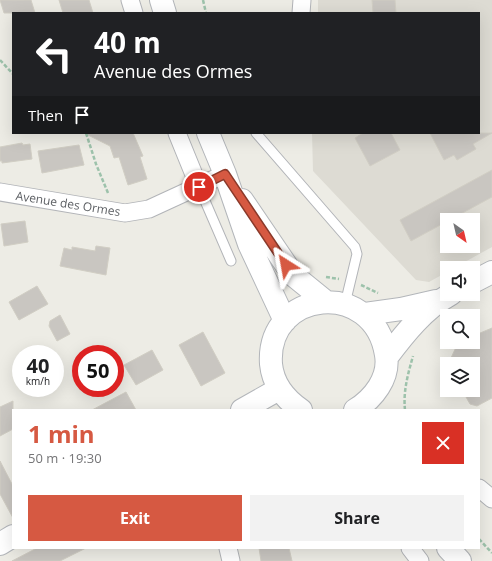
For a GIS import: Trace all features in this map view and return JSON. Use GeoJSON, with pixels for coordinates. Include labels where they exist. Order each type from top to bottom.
{"type":"FeatureCollection","features":[{"type":"Feature","properties":{"kind":"main road"},"geometry":{"type":"LineString","coordinates":[[161,0],[166,12]]}},
{"type":"Feature","properties":{"kind":"main road"},"geometry":{"type":"LineString","coordinates":[[208,134],[225,174],[249,244],[285,321]]}},
{"type":"Feature","properties":{"kind":"main road"},"geometry":{"type":"LineString","coordinates":[[225,174],[294,275],[335,302],[365,314],[376,326],[384,341],[386,358],[379,401],[366,403],[357,409]]}},
{"type":"Feature","properties":{"kind":"main road"},"geometry":{"type":"LineString","coordinates":[[480,278],[492,272]]}},
{"type":"Feature","properties":{"kind":"main road"},"geometry":{"type":"LineString","coordinates":[[365,314],[401,310],[440,299]]}},
{"type":"Feature","properties":{"kind":"main road"},"geometry":{"type":"LineString","coordinates":[[386,358],[411,325],[441,301]]}},
{"type":"Feature","properties":{"kind":"main road"},"geometry":{"type":"LineString","coordinates":[[300,409],[289,402],[279,389],[272,372],[271,354],[275,337],[285,321],[296,311],[310,304],[335,302]]}},
{"type":"Feature","properties":{"kind":"main road"},"geometry":{"type":"LineString","coordinates":[[244,409],[279,389]]}},
{"type":"Feature","properties":{"kind":"main road"},"geometry":{"type":"LineString","coordinates":[[0,544],[12,537]]}},
{"type":"Feature","properties":{"kind":"main road"},"geometry":{"type":"LineString","coordinates":[[449,549],[460,561]]}},
{"type":"Feature","properties":{"kind":"street"},"geometry":{"type":"LineString","coordinates":[[130,0],[134,12]]}},
{"type":"Feature","properties":{"kind":"street"},"geometry":{"type":"LineString","coordinates":[[301,12],[302,0]]}},
{"type":"Feature","properties":{"kind":"street"},"geometry":{"type":"LineString","coordinates":[[177,134],[199,187]]}},
{"type":"Feature","properties":{"kind":"street","name":"Avenue des Ormes"},"geometry":{"type":"LineString","coordinates":[[0,192],[109,212],[125,213],[149,209],[225,174]]}},
{"type":"Feature","properties":{"kind":"street"},"geometry":{"type":"LineString","coordinates":[[480,489],[492,499]]}},
{"type":"Feature","properties":{"kind":"street"},"geometry":{"type":"LineString","coordinates":[[228,549],[231,561]]}},
{"type":"Feature","properties":{"kind":"street"},"geometry":{"type":"LineString","coordinates":[[411,549],[420,561]]}},
{"type":"Feature","properties":{"kind":"lane"},"geometry":{"type":"LineString","coordinates":[[257,134],[352,241],[357,254],[351,281],[335,302]]}},
{"type":"Feature","properties":{"kind":"lane"},"geometry":{"type":"LineString","coordinates":[[199,187],[231,261]]}},
{"type":"Feature","properties":{"kind":"path"},"geometry":{"type":"LineString","coordinates":[[203,0],[206,12]]}},
{"type":"Feature","properties":{"kind":"path"},"geometry":{"type":"LineString","coordinates":[[0,60],[12,73]]}},
{"type":"Feature","properties":{"kind":"path"},"geometry":{"type":"LineString","coordinates":[[86,134],[96,164],[109,196],[109,212]]}},
{"type":"Feature","properties":{"kind":"path"},"geometry":{"type":"LineString","coordinates":[[325,277],[351,281],[383,295]]}},
{"type":"Feature","properties":{"kind":"path"},"geometry":{"type":"LineString","coordinates":[[405,409],[404,398],[406,380],[414,352]]}},
{"type":"Feature","properties":{"kind":"path"},"geometry":{"type":"LineString","coordinates":[[480,540],[492,553]]}},
{"type":"Feature","properties":{"kind":"shaded area"},"geometry":{"type":"Polygon","coordinates":[[[318,0],[492,0],[492,247],[467,261],[440,261],[440,276],[429,282],[416,280],[313,171],[312,134],[480,134],[480,12],[318,12],[318,0]]]}},
{"type":"Feature","properties":{"kind":"building"},"geometry":{"type":"Polygon","coordinates":[[[0,0],[31,0],[35,12],[12,12],[4,13],[0,0]]]}},
{"type":"Feature","properties":{"kind":"building"},"geometry":{"type":"Polygon","coordinates":[[[59,0],[89,0],[93,12],[63,12],[59,0]]]}},
{"type":"Feature","properties":{"kind":"building"},"geometry":{"type":"Polygon","coordinates":[[[372,0],[395,0],[396,12],[373,12],[372,0]]]}},
{"type":"Feature","properties":{"kind":"building"},"geometry":{"type":"Polygon","coordinates":[[[492,133],[473,144],[476,149],[457,160],[454,155],[444,160],[431,134],[492,133]]]}},
{"type":"Feature","properties":{"kind":"building"},"geometry":{"type":"Polygon","coordinates":[[[86,134],[133,134],[143,156],[140,157],[147,179],[128,185],[119,157],[114,158],[110,146],[86,134]]]}},
{"type":"Feature","properties":{"kind":"building"},"geometry":{"type":"Polygon","coordinates":[[[361,134],[392,134],[400,150],[370,166],[355,138],[361,134]]]}},
{"type":"Feature","properties":{"kind":"building"},"geometry":{"type":"Polygon","coordinates":[[[22,143],[23,145],[30,144],[32,159],[2,163],[2,161],[0,161],[0,147],[22,143]]]}},
{"type":"Feature","properties":{"kind":"building"},"geometry":{"type":"Polygon","coordinates":[[[79,145],[84,165],[42,173],[38,151],[79,145]]]}},
{"type":"Feature","properties":{"kind":"building"},"geometry":{"type":"Polygon","coordinates":[[[492,170],[492,197],[463,213],[440,213],[440,225],[411,241],[400,220],[492,170]]]}},
{"type":"Feature","properties":{"kind":"building"},"geometry":{"type":"Polygon","coordinates":[[[25,221],[28,242],[4,246],[1,224],[25,221]]]}},
{"type":"Feature","properties":{"kind":"building"},"geometry":{"type":"Polygon","coordinates":[[[96,246],[110,248],[106,275],[60,266],[64,248],[72,250],[72,247],[95,251],[96,246]]]}},
{"type":"Feature","properties":{"kind":"building"},"geometry":{"type":"Polygon","coordinates":[[[37,286],[48,304],[19,320],[9,302],[37,286]]]}},
{"type":"Feature","properties":{"kind":"building"},"geometry":{"type":"Polygon","coordinates":[[[60,315],[70,334],[57,341],[49,326],[50,321],[60,315]]]}},
{"type":"Feature","properties":{"kind":"building"},"geometry":{"type":"Polygon","coordinates":[[[492,328],[492,398],[477,406],[470,404],[466,397],[480,397],[480,357],[451,357],[455,349],[480,349],[480,333],[492,328]]]}},
{"type":"Feature","properties":{"kind":"building"},"geometry":{"type":"Polygon","coordinates":[[[203,332],[225,373],[201,386],[179,345],[203,332]]]}},
{"type":"Feature","properties":{"kind":"building"},"geometry":{"type":"Polygon","coordinates":[[[152,350],[163,370],[136,385],[124,365],[152,350]]]}},
{"type":"Feature","properties":{"kind":"building"},"geometry":{"type":"Polygon","coordinates":[[[126,392],[135,409],[94,409],[117,397],[124,397],[124,393],[126,392]]]}},
{"type":"Feature","properties":{"kind":"building"},"geometry":{"type":"Polygon","coordinates":[[[13,401],[12,430],[0,436],[0,407],[13,401]]]}},
{"type":"Feature","properties":{"kind":"building"},"geometry":{"type":"Polygon","coordinates":[[[0,461],[12,484],[12,516],[0,494],[0,461]]]}},
{"type":"Feature","properties":{"kind":"building"},"geometry":{"type":"Polygon","coordinates":[[[35,549],[84,549],[60,561],[12,561],[35,549]]]}},
{"type":"Feature","properties":{"kind":"building"},"geometry":{"type":"Polygon","coordinates":[[[259,549],[289,549],[292,561],[261,561],[259,549]]]}},
{"type":"Feature","properties":{"kind":"route"},"geometry":{"type":"LineString","coordinates":[[199,187],[225,174],[286,265]]}}]}
